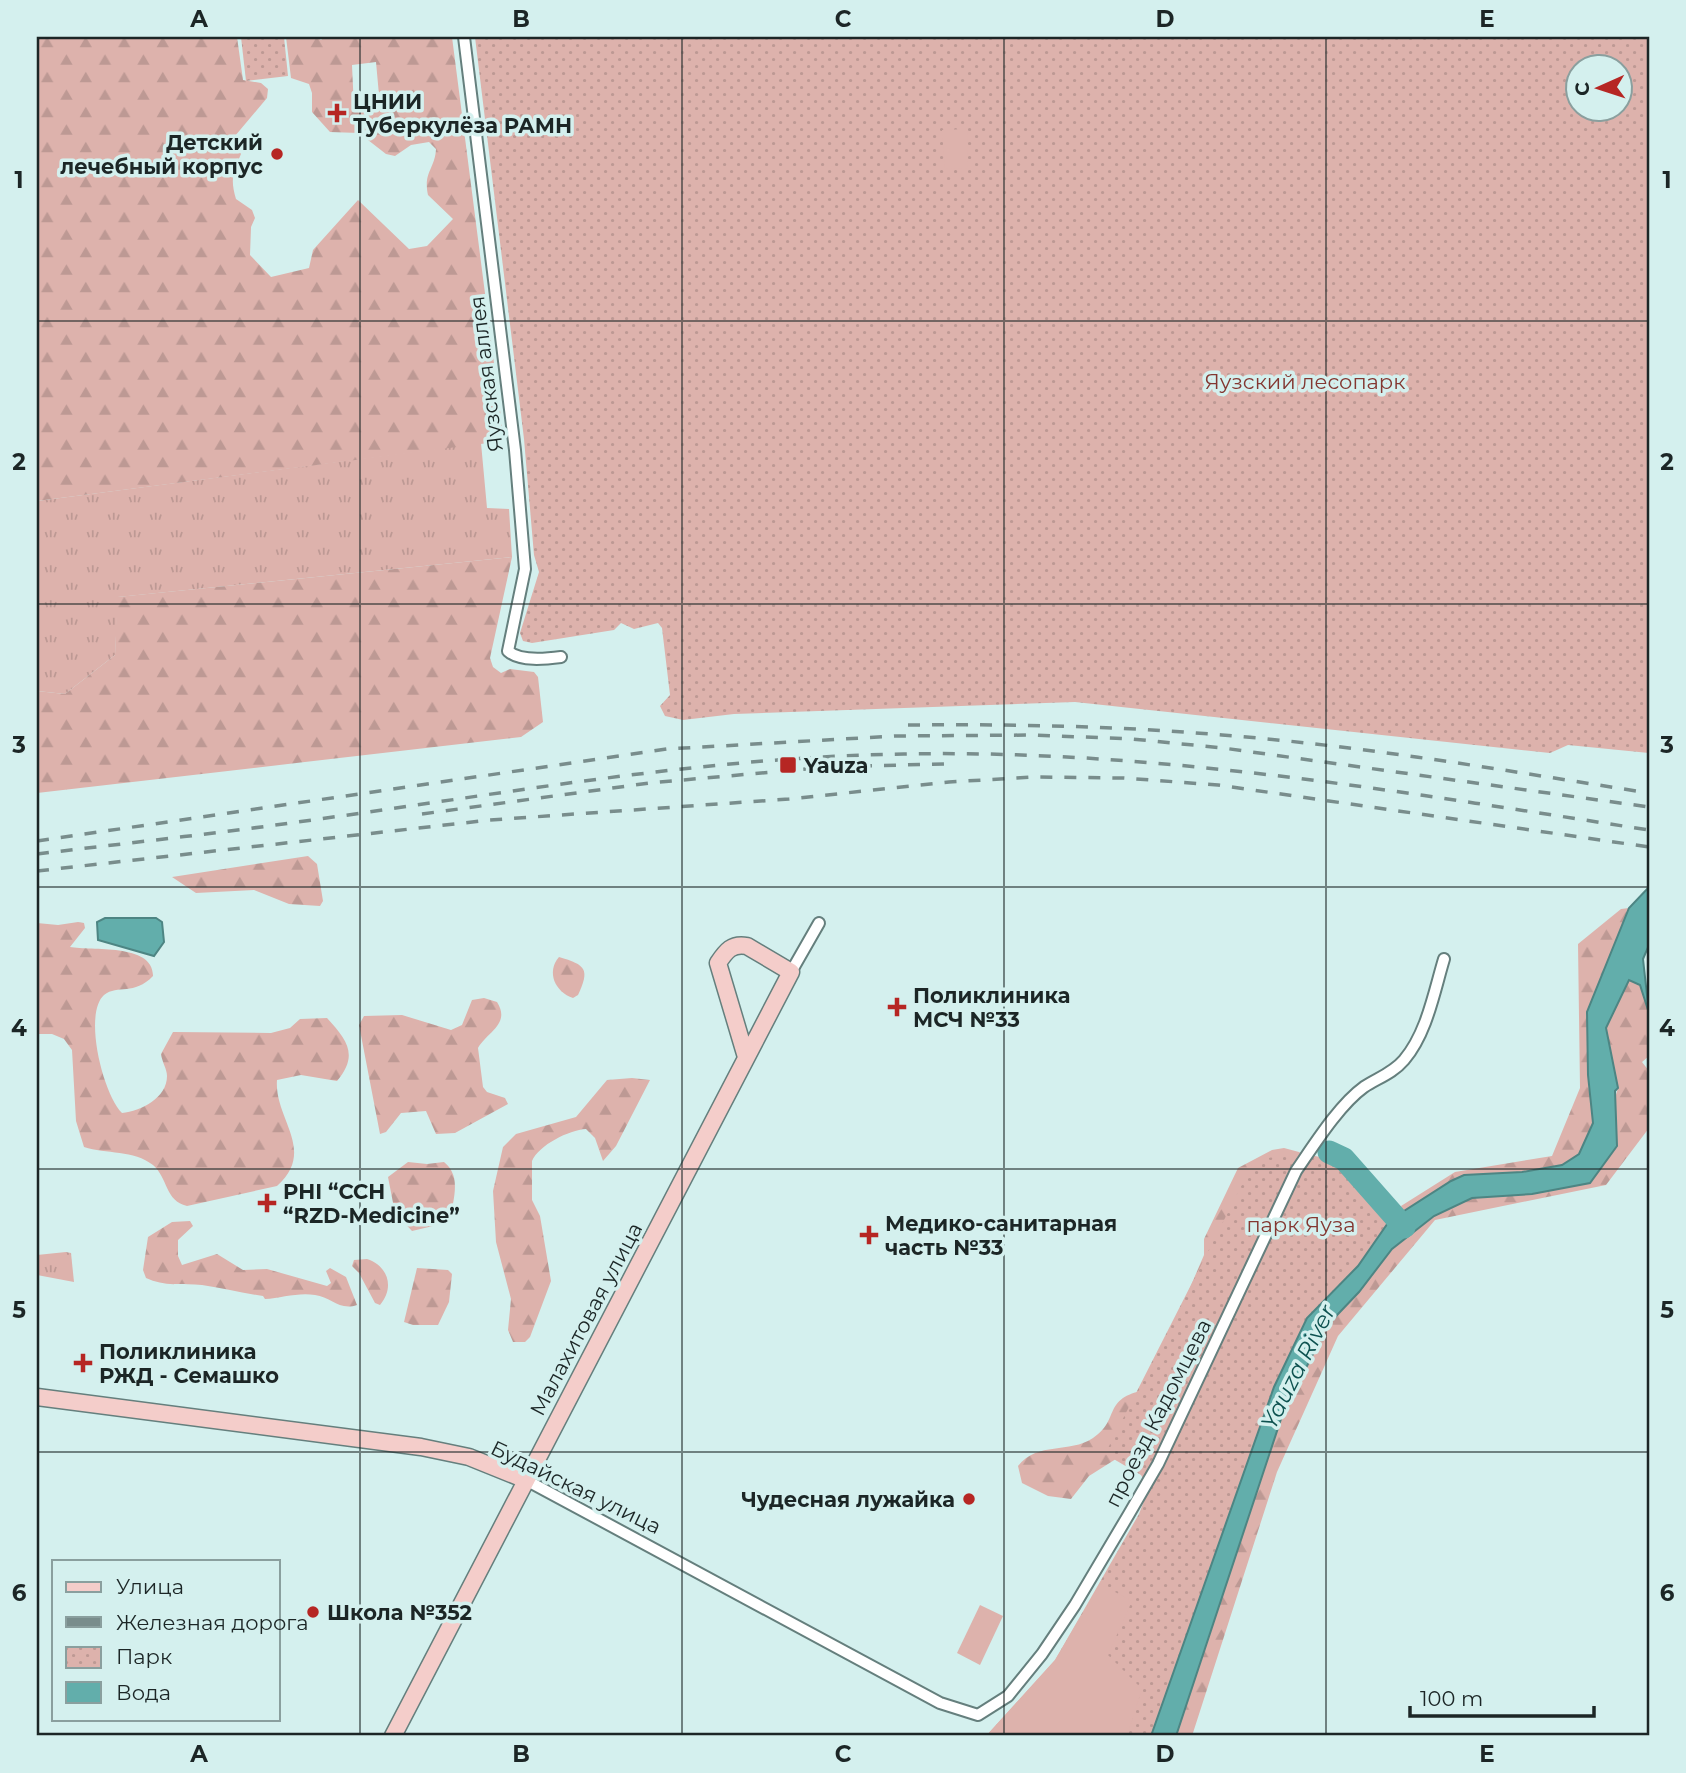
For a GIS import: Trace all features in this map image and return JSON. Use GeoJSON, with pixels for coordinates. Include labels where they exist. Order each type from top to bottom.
{"type":"FeatureCollection","features":[{"type":"Feature","properties":{"kind":"street","name":"Яузская аллея"},"geometry":{"type":"LineString","coordinates":[[464,37],[515,450],[525,569],[508,651],[513,655],[542,659],[561,657]]}},
{"type":"Feature","properties":{"kind":"street","name":"Малахитовая улица"},"geometry":{"type":"LineString","coordinates":[[393,1736],[746,1057],[819,923]]}},
{"type":"Feature","properties":{"kind":"street"},"geometry":{"type":"LineString","coordinates":[[746,1057],[718,963],[727,950],[740,944],[791,972]]}},
{"type":"Feature","properties":{"kind":"street","name":"проезд Кадомцева"},"geometry":{"type":"LineString","coordinates":[[978,1715],[1008,1696],[1075,1605],[1158,1464],[1296,1171],[1317,1140],[1363,1088],[1387,1076],[1405,1059],[1425,1021],[1444,959]]}},
{"type":"Feature","properties":{"kind":"street","name":"Будайская улица"},"geometry":{"type":"LineString","coordinates":[[37,1397],[421,1447],[469,1457],[526,1480],[940,1703],[978,1715]]}},
{"type":"Feature","properties":{"kind":"green space"},"geometry":{"type":"Polygon","coordinates":[[[37,37],[237,37],[243,80],[261,83],[268,89],[267,98],[235,136],[233,142],[241,154],[234,171],[233,186],[236,199],[252,210],[255,218],[251,227],[250,255],[271,277],[309,268],[313,250],[358,200],[409,249],[427,246],[453,219],[428,195],[427,181],[436,149],[429,142],[411,145],[395,156],[386,154],[359,133],[330,132],[312,112],[309,84],[291,78],[286,37],[317,37],[321,40],[324,37],[452,37],[504,441],[37,501],[37,37]],[[376,62],[352,65],[354,109],[380,106],[376,62]]]}},
{"type":"Feature","properties":{"kind":"green space"},"geometry":{"type":"Polygon","coordinates":[[[241,37],[284,37],[288,76],[246,81],[241,37]]]}},
{"type":"Feature","properties":{"kind":"green space","name":"Яузский лесопарк"},"geometry":{"type":"Polygon","coordinates":[[[475,37],[1649,37],[1649,753],[1568,745],[1550,753],[1075,702],[734,714],[683,720],[665,716],[660,706],[670,695],[662,628],[658,623],[634,629],[621,623],[614,630],[532,643],[523,641],[520,633],[539,572],[534,555],[524,439],[475,37]]]}},
{"type":"Feature","properties":{"kind":"green space"},"geometry":{"type":"Polygon","coordinates":[[[967,129],[968,168],[945,169],[942,130],[967,129]]]}},
{"type":"Feature","properties":{"kind":"green space"},"geometry":{"type":"Polygon","coordinates":[[[481,443],[487,508],[509,509],[512,557],[118,597],[115,655],[65,694],[37,691],[37,501],[481,443]]]}},
{"type":"Feature","properties":{"kind":"green space"},"geometry":{"type":"Polygon","coordinates":[[[512,557],[490,658],[493,667],[501,673],[510,669],[534,672],[538,677],[543,722],[521,737],[37,793],[37,691],[65,694],[115,655],[117,597],[512,557]]]}},
{"type":"Feature","properties":{"kind":"green space"},"geometry":{"type":"Polygon","coordinates":[[[308,856],[317,864],[323,901],[320,906],[289,904],[254,890],[196,893],[172,877],[308,856]]]}},
{"type":"Feature","properties":{"kind":"green space"},"geometry":{"type":"Polygon","coordinates":[[[1629,908],[1587,1012],[1588,1075],[1593,1123],[1579,1154],[1563,1165],[1522,1172],[1464,1175],[1403,1211],[1401,1206],[1455,1172],[1552,1156],[1580,1088],[1578,944],[1621,909],[1629,908]]]}},
{"type":"Feature","properties":{"kind":"green space"},"geometry":{"type":"Polygon","coordinates":[[[37,923],[58,925],[84,923],[85,928],[70,947],[133,953],[151,965],[153,976],[146,982],[104,995],[98,1005],[95,1019],[95,1036],[102,1072],[122,1113],[145,1106],[163,1091],[167,1076],[161,1054],[173,1032],[271,1033],[290,1028],[300,1019],[327,1018],[340,1033],[349,1055],[344,1072],[337,1081],[301,1075],[277,1080],[281,1108],[294,1147],[288,1173],[277,1186],[187,1206],[175,1199],[158,1170],[145,1160],[84,1147],[76,1121],[72,1050],[64,1039],[52,1034],[37,1034],[37,923]]]}},
{"type":"Feature","properties":{"kind":"green space"},"geometry":{"type":"Polygon","coordinates":[[[559,957],[583,969],[582,986],[578,995],[573,998],[561,991],[554,981],[553,969],[559,957]]]}},
{"type":"Feature","properties":{"kind":"green space"},"geometry":{"type":"Polygon","coordinates":[[[1629,980],[1640,985],[1649,1013],[1649,1056],[1642,1062],[1649,1071],[1649,1128],[1606,1185],[1435,1220],[1338,1336],[1277,1472],[1192,1736],[1176,1736],[1282,1416],[1315,1350],[1319,1334],[1359,1292],[1392,1249],[1434,1216],[1472,1198],[1532,1194],[1590,1182],[1618,1088],[1606,1028],[1629,980]]]}},
{"type":"Feature","properties":{"kind":"green space"},"geometry":{"type":"Polygon","coordinates":[[[484,998],[497,1002],[501,1016],[500,1022],[478,1048],[483,1087],[487,1092],[505,1098],[508,1104],[455,1133],[436,1134],[426,1111],[401,1113],[386,1132],[380,1134],[359,1025],[364,1016],[402,1015],[451,1030],[462,1025],[472,1000],[484,998]]]}},
{"type":"Feature","properties":{"kind":"green space"},"geometry":{"type":"Polygon","coordinates":[[[607,1080],[650,1080],[616,1146],[603,1161],[595,1138],[586,1129],[555,1139],[541,1149],[532,1161],[532,1200],[540,1216],[551,1281],[530,1337],[525,1342],[513,1342],[508,1330],[511,1299],[496,1242],[493,1191],[503,1147],[516,1134],[576,1117],[607,1080]]]}},
{"type":"Feature","properties":{"kind":"green space"},"geometry":{"type":"Polygon","coordinates":[[[1284,1148],[1299,1152],[1297,1157],[1127,1452],[1089,1476],[1071,1499],[1048,1496],[1022,1483],[1018,1466],[1026,1458],[1044,1450],[1074,1446],[1093,1438],[1107,1424],[1123,1398],[1146,1390],[1204,1255],[1204,1239],[1238,1168],[1272,1150],[1284,1148]]]}},
{"type":"Feature","properties":{"kind":"green space","name":"парк Яуза"},"geometry":{"type":"Polygon","coordinates":[[[1298,1152],[1341,1162],[1390,1220],[1358,1266],[1307,1318],[1274,1387],[1151,1736],[986,1736],[1055,1660],[1139,1514],[1149,1488],[1141,1475],[1105,1454],[1254,1161],[1298,1152]]]}},
{"type":"Feature","properties":{"kind":"green space"},"geometry":{"type":"Polygon","coordinates":[[[408,1162],[444,1162],[450,1168],[455,1190],[450,1222],[412,1231],[395,1213],[388,1177],[408,1162]]]}},
{"type":"Feature","properties":{"kind":"green space"},"geometry":{"type":"Polygon","coordinates":[[[190,1221],[193,1226],[178,1240],[178,1256],[182,1265],[217,1254],[243,1270],[267,1269],[327,1286],[331,1283],[326,1271],[330,1268],[346,1277],[357,1305],[340,1305],[321,1296],[309,1294],[265,1299],[263,1296],[210,1286],[167,1284],[146,1278],[143,1270],[148,1237],[172,1222],[190,1221]]]}},
{"type":"Feature","properties":{"kind":"green space"},"geometry":{"type":"Polygon","coordinates":[[[71,1253],[74,1282],[37,1275],[37,1255],[71,1253]]]}},
{"type":"Feature","properties":{"kind":"green space"},"geometry":{"type":"Polygon","coordinates":[[[367,1259],[380,1267],[387,1278],[387,1291],[380,1305],[375,1303],[359,1273],[352,1266],[354,1260],[367,1259]]]}},
{"type":"Feature","properties":{"kind":"green space"},"geometry":{"type":"Polygon","coordinates":[[[417,1268],[448,1270],[452,1274],[449,1302],[438,1325],[413,1325],[404,1322],[417,1268]]]}},
{"type":"Feature","properties":{"kind":"green space"},"geometry":{"type":"Polygon","coordinates":[[[1100,1584],[1132,1601],[1108,1655],[1142,1689],[1127,1736],[986,1736],[1055,1660],[1100,1584]]]}},
{"type":"Feature","properties":{"kind":"green space"},"geometry":{"type":"Polygon","coordinates":[[[980,1605],[1003,1616],[980,1665],[957,1653],[980,1605]]]}},
{"type":"Feature","properties":{"kind":"water","name":"Yauza River"},"geometry":{"type":"Polygon","coordinates":[[[1649,887],[1649,945],[1643,959],[1649,1013],[1640,985],[1629,980],[1606,1028],[1618,1088],[1615,1091],[1617,1146],[1590,1183],[1532,1194],[1472,1198],[1434,1216],[1392,1249],[1359,1292],[1319,1334],[1315,1350],[1282,1416],[1176,1736],[1151,1736],[1274,1387],[1307,1318],[1358,1266],[1390,1220],[1451,1181],[1464,1175],[1522,1172],[1562,1165],[1579,1154],[1593,1123],[1588,1075],[1587,1012],[1629,908],[1649,887]]]}},
{"type":"Feature","properties":{"kind":"water"},"geometry":{"type":"Polygon","coordinates":[[[105,918],[156,918],[162,922],[164,942],[154,956],[98,940],[97,922],[105,918]]]}},
{"type":"Feature","properties":{"kind":"waterway"},"geometry":{"type":"LineString","coordinates":[[1329,1152],[1344,1159],[1404,1227]]}},
{"type":"Feature","properties":{"kind":"railway"},"geometry":{"type":"LineString","coordinates":[[908,725],[1104,728],[1276,740],[1436,760],[1649,793]]}},
{"type":"Feature","properties":{"kind":"railway"},"geometry":{"type":"LineString","coordinates":[[37,841],[667,749],[896,736],[1034,735],[1132,739],[1223,748],[1649,807]]}},
{"type":"Feature","properties":{"kind":"railway"},"geometry":{"type":"LineString","coordinates":[[37,854],[278,825],[681,769],[904,754],[1092,758],[1185,766],[1371,788],[1649,830]]}},
{"type":"Feature","properties":{"kind":"railway"},"geometry":{"type":"LineString","coordinates":[[860,766],[944,764]]}},
{"type":"Feature","properties":{"kind":"railway"},"geometry":{"type":"LineString","coordinates":[[422,814],[649,783],[818,768]]}},
{"type":"Feature","properties":{"kind":"railway"},"geometry":{"type":"LineString","coordinates":[[37,871],[490,820],[789,799],[949,782],[1033,777],[1123,778],[1218,785],[1649,847]]}},
{"type":"Feature","properties":{"kind":"place","name":"ЦНИИ Туберкулёза РАМН"},"geometry":{"type":"Point","coordinates":[337,113]}},
{"type":"Feature","properties":{"kind":"place","name":"Детский лечебный корпус"},"geometry":{"type":"Point","coordinates":[277,154]}},
{"type":"Feature","properties":{"kind":"place","name":"Yauza"},"geometry":{"type":"Point","coordinates":[788,765]}},
{"type":"Feature","properties":{"kind":"place","name":"Поликлиника МСЧ №33"},"geometry":{"type":"Point","coordinates":[897,1007]}},
{"type":"Feature","properties":{"kind":"place","name":"PHI “CCH “RZD-Medicine”"},"geometry":{"type":"Point","coordinates":[267,1203]}},
{"type":"Feature","properties":{"kind":"place","name":"Медико-санитарная часть №33"},"geometry":{"type":"Point","coordinates":[869,1235]}},
{"type":"Feature","properties":{"kind":"place","name":"Поликлиника РЖД - Семашко"},"geometry":{"type":"Point","coordinates":[83,1363]}},
{"type":"Feature","properties":{"kind":"place","name":"Чудесная лужайка"},"geometry":{"type":"Point","coordinates":[969,1499]}},
{"type":"Feature","properties":{"kind":"place","name":"Школа №352"},"geometry":{"type":"Point","coordinates":[313,1612]}}]}
